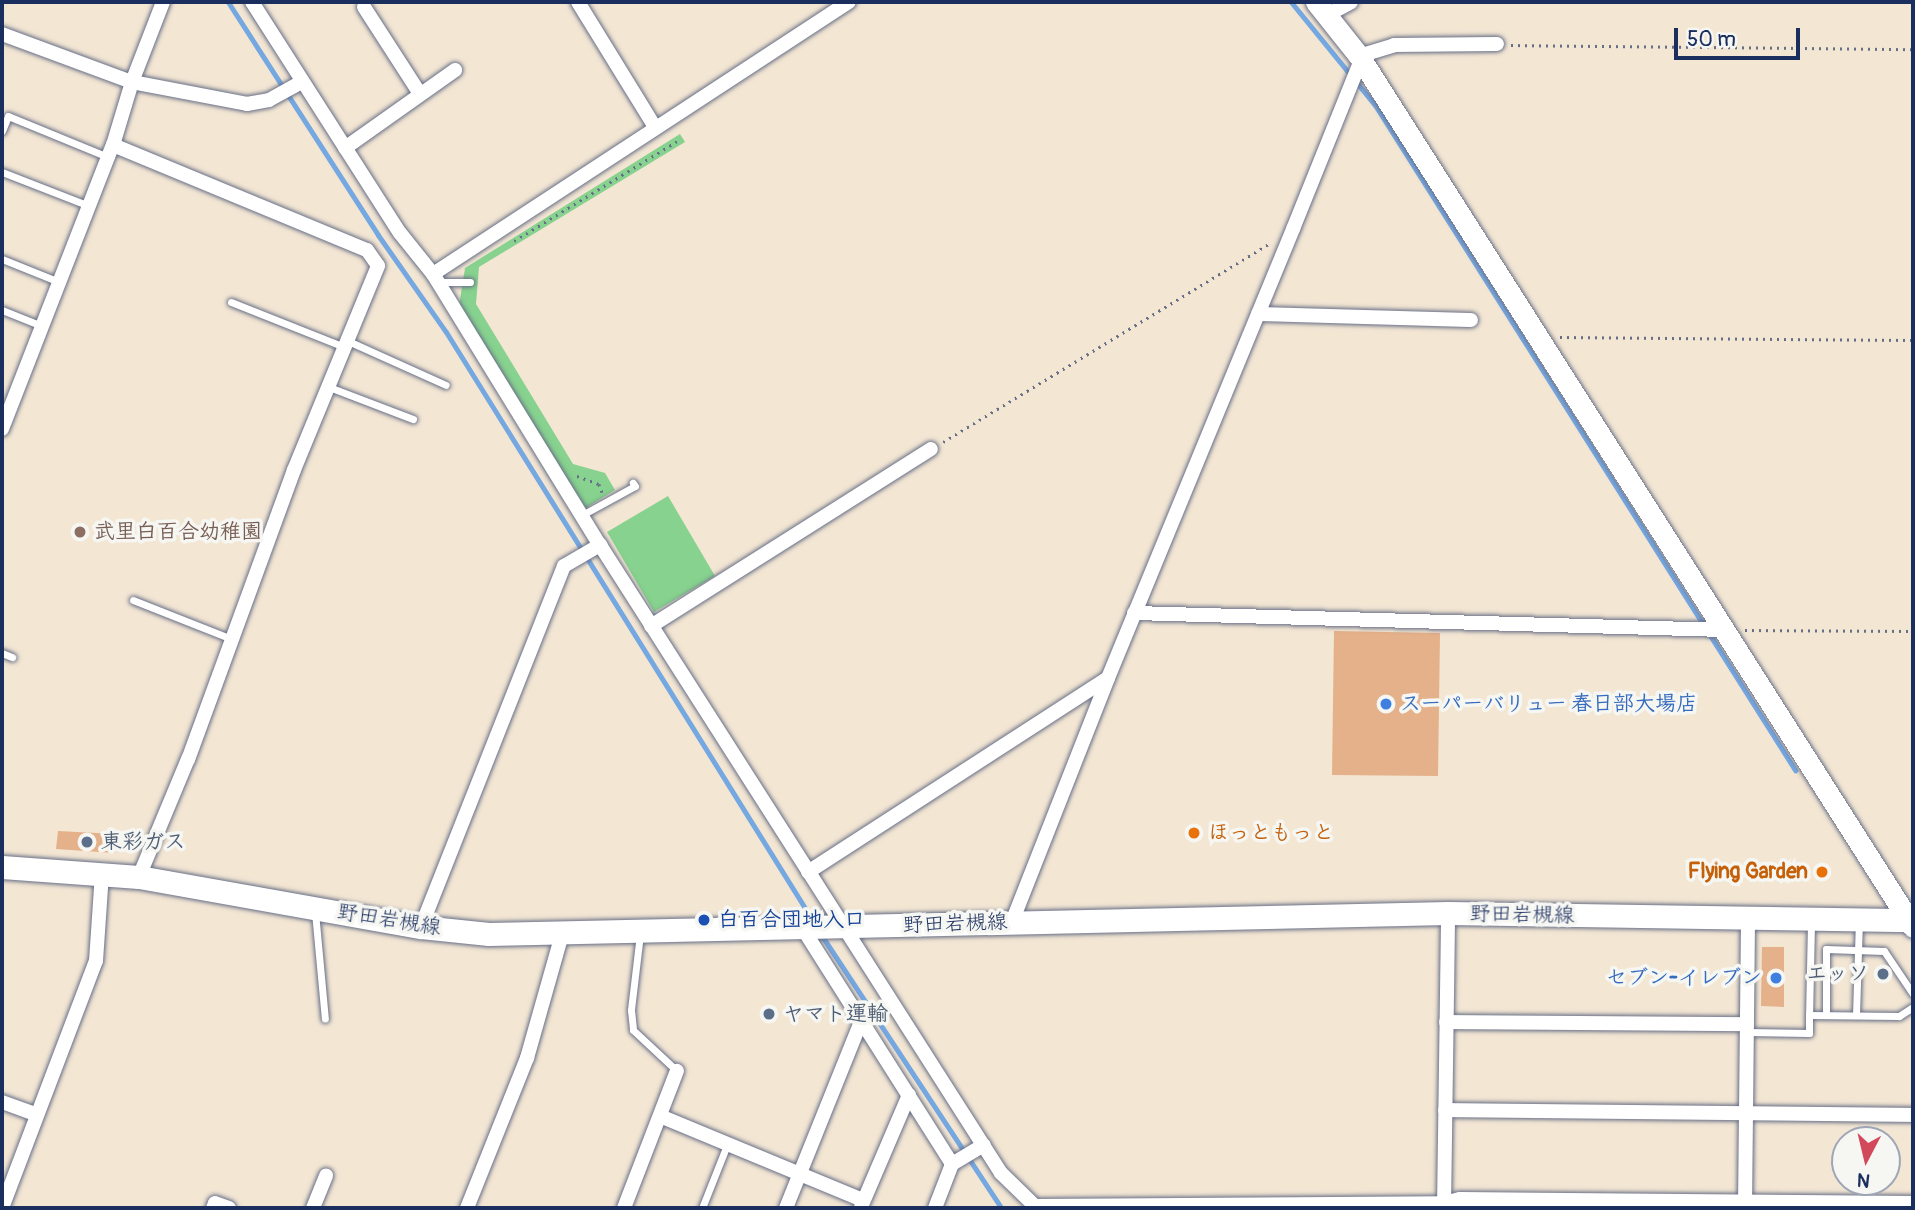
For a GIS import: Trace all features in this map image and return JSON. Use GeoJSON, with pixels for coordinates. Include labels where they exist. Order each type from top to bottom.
{"type":"FeatureCollection","features":[{"type":"Feature","properties":{"kind":"main road","name":"野田岩槻線"},"geometry":{"type":"LineString","coordinates":[[2,867],[139,877],[421,927],[489,934],[640,933],[1448,913],[1912,923]]}},
{"type":"Feature","properties":{"kind":"street"},"geometry":{"type":"LineString","coordinates":[[2,429],[111,151],[132,82],[163,2]]}},
{"type":"Feature","properties":{"kind":"street"},"geometry":{"type":"LineString","coordinates":[[252,2],[400,233],[436,278],[651,626],[1001,1173],[1037,1207],[1444,1206],[1460,1199],[1745,1206],[1874,1206],[1913,1203]]}},
{"type":"Feature","properties":{"kind":"street"},"geometry":{"type":"LineString","coordinates":[[578,2],[655,127]]}},
{"type":"Feature","properties":{"kind":"street"},"geometry":{"type":"LineString","coordinates":[[436,278],[655,127],[849,2]]}},
{"type":"Feature","properties":{"kind":"street"},"geometry":{"type":"LineString","coordinates":[[1350,2],[1321,8],[1359,61],[1912,923]]}},
{"type":"Feature","properties":{"kind":"street"},"geometry":{"type":"LineString","coordinates":[[364,7],[420,94]]}},
{"type":"Feature","properties":{"kind":"street"},"geometry":{"type":"LineString","coordinates":[[2,34],[132,82],[247,104],[269,100],[302,82]]}},
{"type":"Feature","properties":{"kind":"street"},"geometry":{"type":"LineString","coordinates":[[1012,922],[1134,613],[1293,229],[1359,61],[1394,45],[1497,44]]}},
{"type":"Feature","properties":{"kind":"street"},"geometry":{"type":"LineString","coordinates":[[345,148],[455,69]]}},
{"type":"Feature","properties":{"kind":"street"},"geometry":{"type":"LineString","coordinates":[[111,151],[367,250],[378,266],[328,387],[188,760],[139,877]]}},
{"type":"Feature","properties":{"kind":"street"},"geometry":{"type":"LineString","coordinates":[[1258,314],[1471,320]]}},
{"type":"Feature","properties":{"kind":"street"},"geometry":{"type":"LineString","coordinates":[[651,626],[931,449]]}},
{"type":"Feature","properties":{"kind":"street"},"geometry":{"type":"LineString","coordinates":[[421,927],[564,566],[600,545]]}},
{"type":"Feature","properties":{"kind":"street"},"geometry":{"type":"LineString","coordinates":[[1134,613],[1721,628]]}},
{"type":"Feature","properties":{"kind":"street"},"geometry":{"type":"LineString","coordinates":[[808,872],[1108,678]]}},
{"type":"Feature","properties":{"kind":"street"},"geometry":{"type":"LineString","coordinates":[[2,1208],[96,961],[102,873]]}},
{"type":"Feature","properties":{"kind":"street"},"geometry":{"type":"LineString","coordinates":[[1444,1206],[1448,913]]}},
{"type":"Feature","properties":{"kind":"street"},"geometry":{"type":"LineString","coordinates":[[1745,1206],[1748,918]]}},
{"type":"Feature","properties":{"kind":"street"},"geometry":{"type":"LineString","coordinates":[[803,929],[952,1164]]}},
{"type":"Feature","properties":{"kind":"street"},"geometry":{"type":"LineString","coordinates":[[467,1208],[527,1058],[562,934]]}},
{"type":"Feature","properties":{"kind":"street"},"geometry":{"type":"LineString","coordinates":[[786,1208],[861,1021]]}},
{"type":"Feature","properties":{"kind":"street"},"geometry":{"type":"LineString","coordinates":[[1446,1022],[1747,1028]]}},
{"type":"Feature","properties":{"kind":"street"},"geometry":{"type":"LineString","coordinates":[[624,1208],[677,1071]]}},
{"type":"Feature","properties":{"kind":"street"},"geometry":{"type":"LineString","coordinates":[[660,1116],[862,1204],[908,1096]]}},
{"type":"Feature","properties":{"kind":"street"},"geometry":{"type":"LineString","coordinates":[[2,1102],[37,1115]]}},
{"type":"Feature","properties":{"kind":"street"},"geometry":{"type":"LineString","coordinates":[[1445,1110],[1913,1115]]}},
{"type":"Feature","properties":{"kind":"street"},"geometry":{"type":"LineString","coordinates":[[935,1208],[952,1164],[984,1145]]}},
{"type":"Feature","properties":{"kind":"street"},"geometry":{"type":"LineString","coordinates":[[313,1208],[326,1176]]}},
{"type":"Feature","properties":{"kind":"street"},"geometry":{"type":"LineString","coordinates":[[213,1208],[215,1203],[229,1208]]}},
{"type":"Feature","properties":{"kind":"lane"},"geometry":{"type":"LineString","coordinates":[[2,131],[8,116],[111,151]]}},
{"type":"Feature","properties":{"kind":"lane"},"geometry":{"type":"LineString","coordinates":[[2,172],[89,206]]}},
{"type":"Feature","properties":{"kind":"lane"},"geometry":{"type":"LineString","coordinates":[[2,259],[59,282]]}},
{"type":"Feature","properties":{"kind":"lane"},"geometry":{"type":"LineString","coordinates":[[436,278],[470,282]]}},
{"type":"Feature","properties":{"kind":"lane"},"geometry":{"type":"LineString","coordinates":[[231,302],[346,344],[446,385]]}},
{"type":"Feature","properties":{"kind":"lane"},"geometry":{"type":"LineString","coordinates":[[2,310],[42,326]]}},
{"type":"Feature","properties":{"kind":"lane"},"geometry":{"type":"LineString","coordinates":[[328,387],[413,419]]}},
{"type":"Feature","properties":{"kind":"lane"},"geometry":{"type":"LineString","coordinates":[[581,515],[635,486],[633,483]]}},
{"type":"Feature","properties":{"kind":"lane"},"geometry":{"type":"LineString","coordinates":[[133,600],[232,639]]}},
{"type":"Feature","properties":{"kind":"lane"},"geometry":{"type":"LineString","coordinates":[[2,653],[12,657]]}},
{"type":"Feature","properties":{"kind":"lane"},"geometry":{"type":"LineString","coordinates":[[314,908],[325,1019]]}},
{"type":"Feature","properties":{"kind":"lane"},"geometry":{"type":"LineString","coordinates":[[1747,1028],[1809,1033],[1806,980],[1811,919]]}},
{"type":"Feature","properties":{"kind":"lane"},"geometry":{"type":"LineString","coordinates":[[1856,1015],[1859,920]]}},
{"type":"Feature","properties":{"kind":"lane"},"geometry":{"type":"LineString","coordinates":[[640,933],[631,1010],[633,1030],[677,1071]]}},
{"type":"Feature","properties":{"kind":"lane"},"geometry":{"type":"LineString","coordinates":[[1826,1015],[1826,949],[1884,951],[1913,994]]}},
{"type":"Feature","properties":{"kind":"lane"},"geometry":{"type":"LineString","coordinates":[[1810,1015],[1899,1016],[1913,1007]]}},
{"type":"Feature","properties":{"kind":"lane"},"geometry":{"type":"LineString","coordinates":[[702,1208],[727,1145]]}},
{"type":"Feature","properties":{"kind":"path"},"geometry":{"type":"LineString","coordinates":[[1497,44],[1913,49]]}},
{"type":"Feature","properties":{"kind":"path"},"geometry":{"type":"LineString","coordinates":[[512,243],[677,141]]}},
{"type":"Feature","properties":{"kind":"path"},"geometry":{"type":"LineString","coordinates":[[931,449],[1293,229]]}},
{"type":"Feature","properties":{"kind":"path"},"geometry":{"type":"LineString","coordinates":[[1537,337],[1913,340]]}},
{"type":"Feature","properties":{"kind":"path"},"geometry":{"type":"LineString","coordinates":[[572,475],[599,484],[607,501]]}},
{"type":"Feature","properties":{"kind":"path"},"geometry":{"type":"LineString","coordinates":[[1721,628],[1913,631]]}},
{"type":"Feature","properties":{"kind":"green space"},"geometry":{"type":"Polygon","coordinates":[[[680,134],[685,142],[479,267],[476,304],[573,464],[605,473],[615,490],[584,509],[459,306],[465,268],[680,134]]]}},
{"type":"Feature","properties":{"kind":"green space"},"geometry":{"type":"Polygon","coordinates":[[[668,496],[715,576],[654,612],[607,532],[668,496]]]}},
{"type":"Feature","properties":{"kind":"building","name":"スーパーバリュー 春日部大場店"},"geometry":{"type":"Polygon","coordinates":[[[1334,631],[1440,633],[1438,776],[1332,775],[1334,631]]]}},
{"type":"Feature","properties":{"kind":"building"},"geometry":{"type":"Polygon","coordinates":[[[58,831],[116,834],[115,853],[56,849],[58,831]]]}},
{"type":"Feature","properties":{"kind":"building"},"geometry":{"type":"Polygon","coordinates":[[[1762,947],[1784,947],[1784,1007],[1761,1006],[1762,947]]]}},
{"type":"Feature","properties":{"kind":"waterway"},"geometry":{"type":"LineString","coordinates":[[228,2],[378,235],[446,332],[813,921]]}},
{"type":"Feature","properties":{"kind":"waterway"},"geometry":{"type":"LineString","coordinates":[[1291,2],[1375,105],[1795,770]]}},
{"type":"Feature","properties":{"kind":"waterway"},"geometry":{"type":"LineString","coordinates":[[820,933],[1001,1208]]}},
{"type":"Feature","properties":{"kind":"place","name":"武里白百合幼稚園"},"geometry":{"type":"Point","coordinates":[80,532]}},
{"type":"Feature","properties":{"kind":"place","name":"スーパーバリュー 春日部大場店"},"geometry":{"type":"Point","coordinates":[1386,704]}},
{"type":"Feature","properties":{"kind":"place","name":"ほっともっと"},"geometry":{"type":"Point","coordinates":[1194,833]}},
{"type":"Feature","properties":{"kind":"place","name":"東彩ガス"},"geometry":{"type":"Point","coordinates":[87,842]}},
{"type":"Feature","properties":{"kind":"place","name":"Flying Garden"},"geometry":{"type":"Point","coordinates":[1822,872]}},
{"type":"Feature","properties":{"kind":"place","name":"白百合団地入口"},"geometry":{"type":"Point","coordinates":[704,920]}},
{"type":"Feature","properties":{"kind":"place","name":"エッソ"},"geometry":{"type":"Point","coordinates":[1883,974]}},
{"type":"Feature","properties":{"kind":"place","name":"セブン-イレブン"},"geometry":{"type":"Point","coordinates":[1776,978]}},
{"type":"Feature","properties":{"kind":"place","name":"ヤマト運輸"},"geometry":{"type":"Point","coordinates":[769,1014]}}]}
